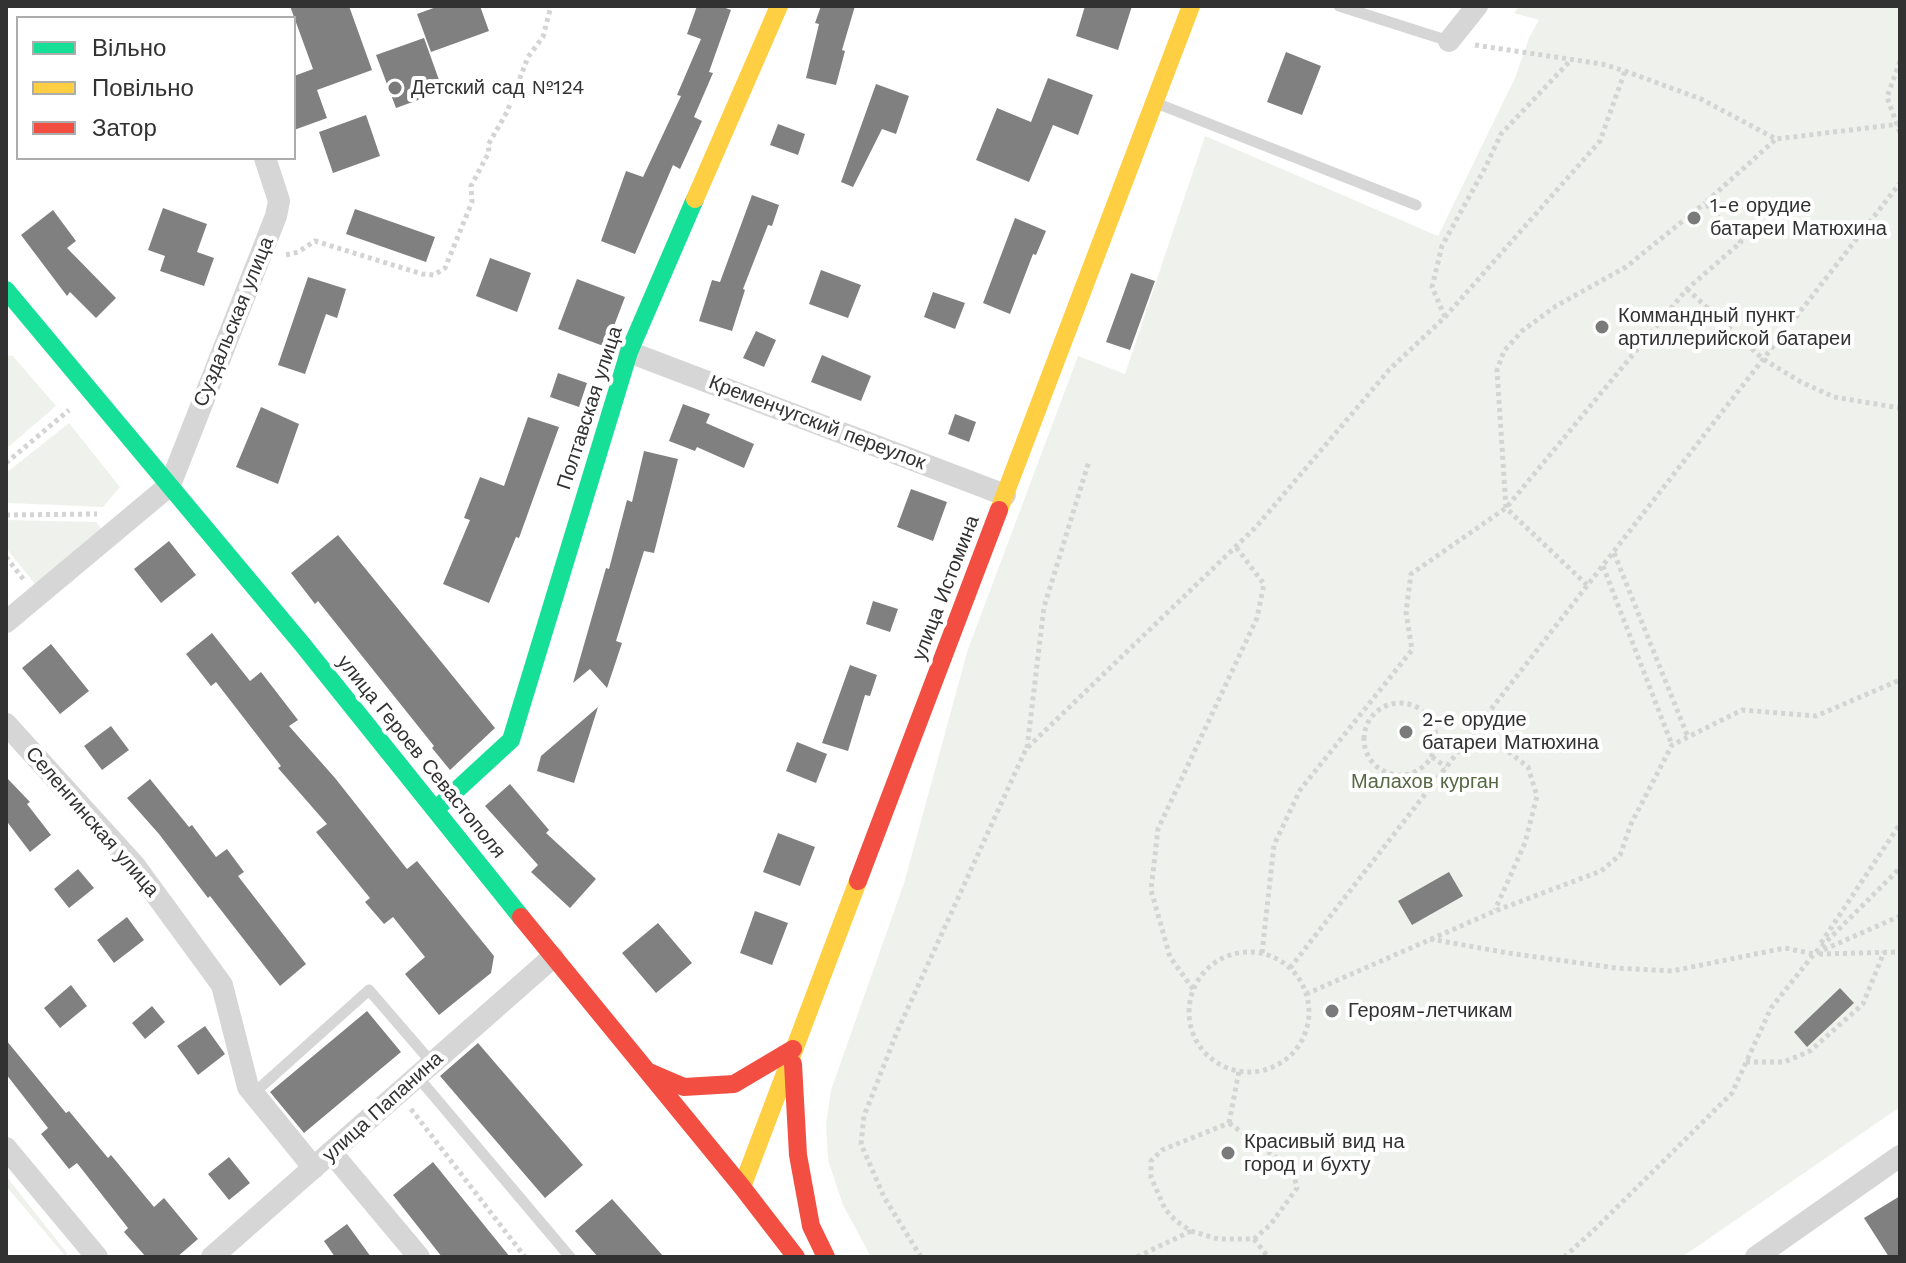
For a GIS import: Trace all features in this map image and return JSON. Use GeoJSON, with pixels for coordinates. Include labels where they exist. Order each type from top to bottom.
{"type":"FeatureCollection","features":[{"type":"Feature","properties":{"kind":"main road","name":"Полтавская улица"},"geometry":{"type":"LineString","coordinates":[[435,810],[511,740],[629,352],[779,6]]}},
{"type":"Feature","properties":{"kind":"main road","name":"улица Истомина"},"geometry":{"type":"LineString","coordinates":[[742,1187],[1191,6]]}},
{"type":"Feature","properties":{"kind":"main road","name":"улица Героев Севастополя"},"geometry":{"type":"LineString","coordinates":[[6,290],[170,485],[796,1257]]}},
{"type":"Feature","properties":{"kind":"main road"},"geometry":{"type":"LineString","coordinates":[[647,1071],[684,1087],[734,1084],[793,1049],[798,1155],[811,1226],[826,1257]]}},
{"type":"Feature","properties":{"kind":"street"},"geometry":{"type":"LineString","coordinates":[[1449,41],[1477,6]]}},
{"type":"Feature","properties":{"kind":"street","name":"Суздальская улица"},"geometry":{"type":"LineString","coordinates":[[170,485],[276,216],[279,201],[266,160]]}},
{"type":"Feature","properties":{"kind":"street"},"geometry":{"type":"LineString","coordinates":[[6,326],[24,311]]}},
{"type":"Feature","properties":{"kind":"street","name":"Кременчугский переулок"},"geometry":{"type":"LineString","coordinates":[[629,352],[1005,495]]}},
{"type":"Feature","properties":{"kind":"street"},"geometry":{"type":"LineString","coordinates":[[6,622],[170,485]]}},
{"type":"Feature","properties":{"kind":"street","name":"Селенгинская улица"},"geometry":{"type":"LineString","coordinates":[[6,724],[135,866],[222,985],[248,1087],[314,1168]]}},
{"type":"Feature","properties":{"kind":"street","name":"улица Папанина"},"geometry":{"type":"LineString","coordinates":[[212,1257],[553,957]]}},
{"type":"Feature","properties":{"kind":"street"},"geometry":{"type":"LineString","coordinates":[[6,1148],[97,1257]]}},
{"type":"Feature","properties":{"kind":"street"},"geometry":{"type":"LineString","coordinates":[[331,1152],[419,1257]]}},
{"type":"Feature","properties":{"kind":"street"},"geometry":{"type":"LineString","coordinates":[[1756,1257],[1900,1156]]}},
{"type":"Feature","properties":{"kind":"lane"},"geometry":{"type":"LineString","coordinates":[[1339,6],[1449,41]]}},
{"type":"Feature","properties":{"kind":"lane"},"geometry":{"type":"LineString","coordinates":[[1154,103],[1416,205]]}},
{"type":"Feature","properties":{"kind":"lane"},"geometry":{"type":"LineString","coordinates":[[254,1093],[369,990],[425,1069],[570,1257]]}},
{"type":"Feature","properties":{"kind":"path"},"geometry":{"type":"LineString","coordinates":[[258,262],[298,252],[315,241],[422,274],[434,275],[445,268],[472,202],[471,186],[489,152],[488,145],[507,112],[528,57],[543,37],[551,6]]}},
{"type":"Feature","properties":{"kind":"path"},"geometry":{"type":"LineString","coordinates":[[1449,41],[1625,71],[1701,99],[1776,139],[1898,125]]}},
{"type":"Feature","properties":{"kind":"path"},"geometry":{"type":"LineString","coordinates":[[1445,317],[1432,287],[1442,246],[1501,134],[1570,60]]}},
{"type":"Feature","properties":{"kind":"path"},"geometry":{"type":"LineString","coordinates":[[1900,61],[1887,97],[1900,133]]}},
{"type":"Feature","properties":{"kind":"path"},"geometry":{"type":"LineString","coordinates":[[1026,749],[1236,547],[1389,370],[1445,317],[1600,141],[1625,71]]}},
{"type":"Feature","properties":{"kind":"path"},"geometry":{"type":"LineString","coordinates":[[1587,585],[1506,508],[1497,370],[1504,351],[1522,331],[1556,306],[1626,267],[1705,203],[1776,139]]}},
{"type":"Feature","properties":{"kind":"path"},"geometry":{"type":"LineString","coordinates":[[1290,968],[1900,183]]}},
{"type":"Feature","properties":{"kind":"path"},"geometry":{"type":"LineString","coordinates":[[1262,953],[1274,845],[1300,790],[1412,650],[1406,612],[1411,574],[1506,508],[1687,289],[1741,242],[1705,203]]}},
{"type":"Feature","properties":{"kind":"path"},"geometry":{"type":"LineString","coordinates":[[1687,289],[1763,359],[1834,397],[1900,408]]}},
{"type":"Feature","properties":{"kind":"path"},"geometry":{"type":"LineString","coordinates":[[6,463],[69,410]]}},
{"type":"Feature","properties":{"kind":"path"},"geometry":{"type":"LineString","coordinates":[[921,1257],[884,1197],[861,1144],[864,1116],[903,1018],[1026,749],[1044,607],[1089,461]]}},
{"type":"Feature","properties":{"kind":"path"},"geometry":{"type":"LineString","coordinates":[[6,515],[135,514]]}},
{"type":"Feature","properties":{"kind":"path"},"geometry":{"type":"LineString","coordinates":[[1193,989],[1170,957],[1151,890],[1158,829],[1257,618],[1264,584],[1236,547]]}},
{"type":"Feature","properties":{"kind":"path"},"geometry":{"type":"LineString","coordinates":[[1613,552],[1688,737]]}},
{"type":"Feature","properties":{"kind":"path"},"geometry":{"type":"LineString","coordinates":[[1603,566],[1672,745]]}},
{"type":"Feature","properties":{"kind":"path"},"geometry":{"type":"LineString","coordinates":[[1306,994],[1495,911],[1601,871],[1620,855],[1631,824],[1672,745],[1742,710],[1816,716],[1900,680]]}},
{"type":"Feature","properties":{"kind":"path"},"geometry":{"type":"LineString","coordinates":[[1395,703],[1417,707],[1433,724],[1436,746],[1432,757],[1413,773],[1395,774],[1378,768],[1365,747],[1364,735],[1374,713],[1383,706],[1395,703]]}},
{"type":"Feature","properties":{"kind":"path"},"geometry":{"type":"LineString","coordinates":[[1368,707],[1374,713]]}},
{"type":"Feature","properties":{"kind":"path"},"geometry":{"type":"LineString","coordinates":[[1477,727],[1528,767],[1537,796],[1525,843],[1495,911]]}},
{"type":"Feature","properties":{"kind":"path"},"geometry":{"type":"LineString","coordinates":[[1432,757],[1446,767]]}},
{"type":"Feature","properties":{"kind":"path"},"geometry":{"type":"LineString","coordinates":[[1564,1257],[1732,1093],[1771,1008],[1814,954],[1900,824]]}},
{"type":"Feature","properties":{"kind":"path"},"geometry":{"type":"LineString","coordinates":[[1814,954],[1900,868]]}},
{"type":"Feature","properties":{"kind":"path"},"geometry":{"type":"LineString","coordinates":[[1814,954],[1900,916]]}},
{"type":"Feature","properties":{"kind":"path"},"geometry":{"type":"LineString","coordinates":[[1430,939],[1570,962],[1672,971],[1785,948],[1814,954],[1900,952]]}},
{"type":"Feature","properties":{"kind":"path"},"geometry":{"type":"LineString","coordinates":[[1746,1062],[1784,1062],[1810,1051],[1863,1004],[1884,952]]}},
{"type":"Feature","properties":{"kind":"path"},"geometry":{"type":"LineString","coordinates":[[1262,953],[1277,959],[1290,968],[1306,994],[1308,1021],[1302,1039],[1291,1054],[1276,1066],[1258,1071],[1239,1071],[1222,1065],[1208,1055],[1190,1025],[1189,1007],[1193,989],[1202,974],[1230,954],[1262,953]]}},
{"type":"Feature","properties":{"kind":"path"},"geometry":{"type":"LineString","coordinates":[[1229,1123],[1239,1071]]}},
{"type":"Feature","properties":{"kind":"path"},"geometry":{"type":"LineString","coordinates":[[398,1092],[525,1257]]}},
{"type":"Feature","properties":{"kind":"path"},"geometry":{"type":"LineString","coordinates":[[1229,1123],[1268,1150],[1294,1175],[1297,1188],[1271,1224],[1254,1239],[1218,1239],[1191,1231],[1165,1209],[1151,1177],[1151,1161],[1162,1150],[1229,1123]]}},
{"type":"Feature","properties":{"kind":"path"},"geometry":{"type":"LineString","coordinates":[[1137,1257],[1191,1231]]}},
{"type":"Feature","properties":{"kind":"path"},"geometry":{"type":"LineString","coordinates":[[1254,1239],[1268,1257]]}},
{"type":"Feature","properties":{"kind":"green space","name":"Малахов курган"},"geometry":{"type":"Polygon","coordinates":[[[1519,6],[1900,6],[1900,1107],[1682,1257],[871,1257],[843,1205],[828,1160],[826,1124],[831,1090],[904,883],[968,649],[1078,356],[1125,374],[1205,136],[1438,236],[1515,78],[1539,20],[1514,13],[1519,6]]]}},
{"type":"Feature","properties":{"kind":"green space"},"geometry":{"type":"Polygon","coordinates":[[[6,355],[13,356],[56,406],[6,449],[6,355]]]}},
{"type":"Feature","properties":{"kind":"green space"},"geometry":{"type":"Polygon","coordinates":[[[69,423],[120,487],[103,507],[8,503],[6,473],[69,423]]]}},
{"type":"Feature","properties":{"kind":"green space"},"geometry":{"type":"Polygon","coordinates":[[[6,520],[96,522],[101,528],[99,533],[36,585],[6,548],[6,520]]]}},
{"type":"Feature","properties":{"kind":"green space"},"geometry":{"type":"Polygon","coordinates":[[[6,1176],[67,1253],[66,1257],[6,1186],[6,1176]]]}},
{"type":"Feature","properties":{"kind":"building"},"geometry":{"type":"Polygon","coordinates":[[[290,6],[349,6],[372,70],[317,90],[327,118],[296,129],[296,75],[313,69],[290,6]]]}},
{"type":"Feature","properties":{"kind":"building"},"geometry":{"type":"Polygon","coordinates":[[[439,6],[480,6],[489,31],[431,52],[417,14],[439,6]]]}},
{"type":"Feature","properties":{"kind":"building"},"geometry":{"type":"Polygon","coordinates":[[[697,6],[720,6],[731,10],[709,72],[713,73],[694,117],[702,121],[680,169],[673,165],[635,254],[601,241],[626,171],[643,177],[681,96],[677,95],[701,39],[687,34],[697,6]]]}},
{"type":"Feature","properties":{"kind":"building"},"geometry":{"type":"Polygon","coordinates":[[[821,6],[855,6],[836,85],[806,78],[819,24],[815,23],[821,6]]]}},
{"type":"Feature","properties":{"kind":"building"},"geometry":{"type":"Polygon","coordinates":[[[1085,6],[1132,6],[1118,50],[1076,36],[1085,6]]]}},
{"type":"Feature","properties":{"kind":"building"},"geometry":{"type":"Polygon","coordinates":[[[424,38],[443,91],[396,108],[376,55],[424,38]]]}},
{"type":"Feature","properties":{"kind":"building"},"geometry":{"type":"Polygon","coordinates":[[[1286,52],[1321,66],[1302,115],[1267,102],[1286,52]]]}},
{"type":"Feature","properties":{"kind":"building"},"geometry":{"type":"Polygon","coordinates":[[[1048,78],[1093,95],[1078,135],[1053,125],[1029,182],[976,160],[997,108],[1031,122],[1048,78]]]}},
{"type":"Feature","properties":{"kind":"building"},"geometry":{"type":"Polygon","coordinates":[[[876,84],[909,96],[896,134],[882,129],[853,187],[841,182],[876,84]]]}},
{"type":"Feature","properties":{"kind":"building"},"geometry":{"type":"Polygon","coordinates":[[[366,115],[380,156],[333,173],[319,132],[366,115]]]}},
{"type":"Feature","properties":{"kind":"building"},"geometry":{"type":"Polygon","coordinates":[[[778,124],[805,134],[798,155],[770,145],[778,124]]]}},
{"type":"Feature","properties":{"kind":"building"},"geometry":{"type":"Polygon","coordinates":[[[752,195],[779,205],[743,289],[732,331],[699,321],[712,280],[720,282],[752,195]]]}},
{"type":"Feature","properties":{"kind":"building"},"geometry":{"type":"Polygon","coordinates":[[[163,208],[207,224],[197,252],[214,258],[204,286],[160,271],[165,256],[148,250],[163,208]]]}},
{"type":"Feature","properties":{"kind":"building"},"geometry":{"type":"Polygon","coordinates":[[[355,209],[435,237],[426,262],[346,234],[355,209]]]}},
{"type":"Feature","properties":{"kind":"building"},"geometry":{"type":"Polygon","coordinates":[[[53,210],[76,241],[67,248],[116,298],[96,318],[70,292],[67,296],[21,235],[53,210]]]}},
{"type":"Feature","properties":{"kind":"building"},"geometry":{"type":"Polygon","coordinates":[[[1015,218],[1046,231],[1036,255],[1033,254],[1010,314],[983,303],[1015,218]]]}},
{"type":"Feature","properties":{"kind":"building"},"geometry":{"type":"Polygon","coordinates":[[[490,258],[531,273],[517,312],[476,296],[490,258]]]}},
{"type":"Feature","properties":{"kind":"building"},"geometry":{"type":"Polygon","coordinates":[[[821,270],[861,285],[848,318],[809,304],[821,270]]]}},
{"type":"Feature","properties":{"kind":"building"},"geometry":{"type":"Polygon","coordinates":[[[1131,273],[1155,281],[1130,350],[1106,342],[1131,273]]]}},
{"type":"Feature","properties":{"kind":"building"},"geometry":{"type":"Polygon","coordinates":[[[308,277],[346,289],[337,318],[326,314],[305,374],[278,365],[308,277]]]}},
{"type":"Feature","properties":{"kind":"building"},"geometry":{"type":"Polygon","coordinates":[[[577,279],[625,297],[606,347],[558,329],[577,279]]]}},
{"type":"Feature","properties":{"kind":"building"},"geometry":{"type":"Polygon","coordinates":[[[933,292],[965,303],[955,329],[924,317],[933,292]]]}},
{"type":"Feature","properties":{"kind":"building"},"geometry":{"type":"Polygon","coordinates":[[[756,331],[776,340],[764,367],[743,358],[756,331]]]}},
{"type":"Feature","properties":{"kind":"building"},"geometry":{"type":"Polygon","coordinates":[[[822,355],[871,376],[861,401],[811,382],[822,355]]]}},
{"type":"Feature","properties":{"kind":"building"},"geometry":{"type":"Polygon","coordinates":[[[558,373],[587,383],[579,407],[550,397],[558,373]]]}},
{"type":"Feature","properties":{"kind":"building"},"geometry":{"type":"Polygon","coordinates":[[[683,404],[710,414],[706,423],[754,444],[744,468],[697,447],[695,451],[669,441],[683,404]]]}},
{"type":"Feature","properties":{"kind":"building"},"geometry":{"type":"Polygon","coordinates":[[[261,407],[299,424],[278,484],[236,467],[261,407]]]}},
{"type":"Feature","properties":{"kind":"building"},"geometry":{"type":"Polygon","coordinates":[[[955,414],[976,422],[969,442],[948,434],[955,414]]]}},
{"type":"Feature","properties":{"kind":"building"},"geometry":{"type":"Polygon","coordinates":[[[528,417],[559,427],[519,538],[516,537],[489,603],[443,584],[470,520],[464,518],[480,477],[504,486],[528,417]]]}},
{"type":"Feature","properties":{"kind":"building"},"geometry":{"type":"Polygon","coordinates":[[[644,451],[678,459],[654,553],[644,551],[616,641],[622,643],[607,688],[590,669],[573,683],[627,500],[632,502],[644,451]]]}},
{"type":"Feature","properties":{"kind":"building"},"geometry":{"type":"Polygon","coordinates":[[[911,489],[947,502],[933,541],[897,527],[911,489]]]}},
{"type":"Feature","properties":{"kind":"building"},"geometry":{"type":"Polygon","coordinates":[[[338,535],[495,728],[450,770],[318,601],[315,604],[291,573],[338,535]]]}},
{"type":"Feature","properties":{"kind":"building"},"geometry":{"type":"Polygon","coordinates":[[[169,541],[196,575],[161,603],[134,569],[169,541]]]}},
{"type":"Feature","properties":{"kind":"building"},"geometry":{"type":"Polygon","coordinates":[[[873,601],[898,609],[890,632],[866,624],[873,601]]]}},
{"type":"Feature","properties":{"kind":"building"},"geometry":{"type":"Polygon","coordinates":[[[212,633],[250,681],[261,672],[298,720],[289,726],[407,869],[417,861],[494,956],[491,973],[439,1015],[405,974],[425,957],[393,917],[384,924],[365,902],[370,898],[316,832],[327,824],[278,768],[281,766],[216,682],[211,686],[186,654],[212,633]]]}},
{"type":"Feature","properties":{"kind":"building"},"geometry":{"type":"Polygon","coordinates":[[[51,644],[89,691],[60,714],[22,668],[51,644]]]}},
{"type":"Feature","properties":{"kind":"building"},"geometry":{"type":"Polygon","coordinates":[[[850,665],[877,675],[870,696],[865,695],[848,751],[822,743],[850,665]]]}},
{"type":"Feature","properties":{"kind":"building"},"geometry":{"type":"Polygon","coordinates":[[[598,707],[574,783],[537,771],[541,756],[598,707]]]}},
{"type":"Feature","properties":{"kind":"building"},"geometry":{"type":"Polygon","coordinates":[[[111,726],[129,750],[102,770],[84,746],[111,726]]]}},
{"type":"Feature","properties":{"kind":"building"},"geometry":{"type":"Polygon","coordinates":[[[797,742],[827,754],[816,783],[786,771],[797,742]]]}},
{"type":"Feature","properties":{"kind":"building"},"geometry":{"type":"Polygon","coordinates":[[[6,777],[30,802],[27,804],[51,835],[30,852],[6,824],[6,777]]]}},
{"type":"Feature","properties":{"kind":"building"},"geometry":{"type":"Polygon","coordinates":[[[150,779],[216,857],[227,849],[244,872],[238,876],[306,964],[280,986],[210,896],[208,898],[127,798],[150,779]]]}},
{"type":"Feature","properties":{"kind":"building"},"geometry":{"type":"Polygon","coordinates":[[[510,784],[549,830],[546,833],[596,879],[570,908],[531,872],[538,865],[485,806],[510,784]]]}},
{"type":"Feature","properties":{"kind":"building"},"geometry":{"type":"Polygon","coordinates":[[[778,833],[815,847],[800,886],[763,872],[778,833]]]}},
{"type":"Feature","properties":{"kind":"building"},"geometry":{"type":"Polygon","coordinates":[[[78,869],[94,888],[69,908],[54,889],[78,869]]]}},
{"type":"Feature","properties":{"kind":"building"},"geometry":{"type":"Polygon","coordinates":[[[1449,872],[1463,896],[1412,925],[1398,901],[1449,872]]]}},
{"type":"Feature","properties":{"kind":"building"},"geometry":{"type":"Polygon","coordinates":[[[755,911],[788,923],[772,965],[740,953],[755,911]]]}},
{"type":"Feature","properties":{"kind":"building"},"geometry":{"type":"Polygon","coordinates":[[[127,917],[144,940],[114,963],[97,940],[127,917]]]}},
{"type":"Feature","properties":{"kind":"building"},"geometry":{"type":"Polygon","coordinates":[[[658,923],[692,963],[656,993],[622,953],[658,923]]]}},
{"type":"Feature","properties":{"kind":"building"},"geometry":{"type":"Polygon","coordinates":[[[71,985],[87,1006],[60,1028],[44,1008],[71,985]]]}},
{"type":"Feature","properties":{"kind":"building"},"geometry":{"type":"Polygon","coordinates":[[[1840,988],[1854,1003],[1807,1047],[1794,1032],[1840,988]]]}},
{"type":"Feature","properties":{"kind":"building"},"geometry":{"type":"Polygon","coordinates":[[[152,1006],[165,1022],[145,1039],[132,1023],[152,1006]]]}},
{"type":"Feature","properties":{"kind":"building"},"geometry":{"type":"Polygon","coordinates":[[[367,1011],[401,1052],[304,1133],[270,1092],[367,1011]]]}},
{"type":"Feature","properties":{"kind":"building"},"geometry":{"type":"Polygon","coordinates":[[[205,1026],[225,1054],[198,1075],[177,1046],[205,1026]]]}},
{"type":"Feature","properties":{"kind":"building"},"geometry":{"type":"Polygon","coordinates":[[[6,1040],[66,1113],[69,1111],[108,1158],[111,1155],[154,1207],[164,1198],[198,1239],[177,1257],[146,1257],[124,1232],[128,1228],[77,1163],[69,1169],[41,1134],[48,1128],[6,1074],[6,1040]]]}},
{"type":"Feature","properties":{"kind":"building"},"geometry":{"type":"Polygon","coordinates":[[[478,1043],[583,1165],[545,1198],[440,1076],[478,1043]]]}},
{"type":"Feature","properties":{"kind":"building"},"geometry":{"type":"Polygon","coordinates":[[[229,1157],[250,1183],[229,1200],[208,1174],[229,1157]]]}},
{"type":"Feature","properties":{"kind":"building"},"geometry":{"type":"Polygon","coordinates":[[[433,1162],[510,1257],[442,1257],[393,1195],[433,1162]]]}},
{"type":"Feature","properties":{"kind":"building"},"geometry":{"type":"Polygon","coordinates":[[[1900,1196],[1900,1257],[1889,1257],[1864,1218],[1900,1196]]]}},
{"type":"Feature","properties":{"kind":"building"},"geometry":{"type":"Polygon","coordinates":[[[612,1199],[664,1257],[598,1257],[575,1231],[612,1199]]]}},
{"type":"Feature","properties":{"kind":"building"},"geometry":{"type":"Polygon","coordinates":[[[347,1224],[371,1257],[335,1257],[324,1241],[347,1224]]]}},
{"type":"Feature","properties":{"kind":"traffic: fast"},"geometry":{"type":"LineString","coordinates":[[435,810],[511,740],[629,352],[695,199]]}},
{"type":"Feature","properties":{"kind":"traffic: fast"},"geometry":{"type":"LineString","coordinates":[[6,290],[302,644],[521,917]]}},
{"type":"Feature","properties":{"kind":"traffic: slow"},"geometry":{"type":"LineString","coordinates":[[695,199],[779,6]]}},
{"type":"Feature","properties":{"kind":"traffic: slow"},"geometry":{"type":"LineString","coordinates":[[999,510],[1191,6]]}},
{"type":"Feature","properties":{"kind":"traffic: slow"},"geometry":{"type":"LineString","coordinates":[[742,1187],[858,881]]}},
{"type":"Feature","properties":{"kind":"traffic: jam"},"geometry":{"type":"LineString","coordinates":[[858,881],[999,510]]}},
{"type":"Feature","properties":{"kind":"traffic: jam"},"geometry":{"type":"LineString","coordinates":[[521,917],[796,1257]]}},
{"type":"Feature","properties":{"kind":"traffic: jam"},"geometry":{"type":"LineString","coordinates":[[649,1072],[684,1087],[734,1084],[793,1049]]}},
{"type":"Feature","properties":{"kind":"traffic: jam"},"geometry":{"type":"LineString","coordinates":[[793,1064],[798,1155],[811,1226],[826,1257]]}},
{"type":"Feature","properties":{"kind":"place","name":"Детский сад №124"},"geometry":{"type":"Point","coordinates":[395,88]}},
{"type":"Feature","properties":{"kind":"place","name":"1-е орудие батареи Матюхина"},"geometry":{"type":"Point","coordinates":[1694,218]}},
{"type":"Feature","properties":{"kind":"place","name":"Коммандный пункт артиллерийской батареи"},"geometry":{"type":"Point","coordinates":[1602,327]}},
{"type":"Feature","properties":{"kind":"place","name":"2-е орудие батареи Матюхина"},"geometry":{"type":"Point","coordinates":[1406,732]}},
{"type":"Feature","properties":{"kind":"place","name":"Героям-летчикам"},"geometry":{"type":"Point","coordinates":[1332,1011]}},
{"type":"Feature","properties":{"kind":"place","name":"Красивый вид на город и бухту"},"geometry":{"type":"Point","coordinates":[1228,1153]}}]}
